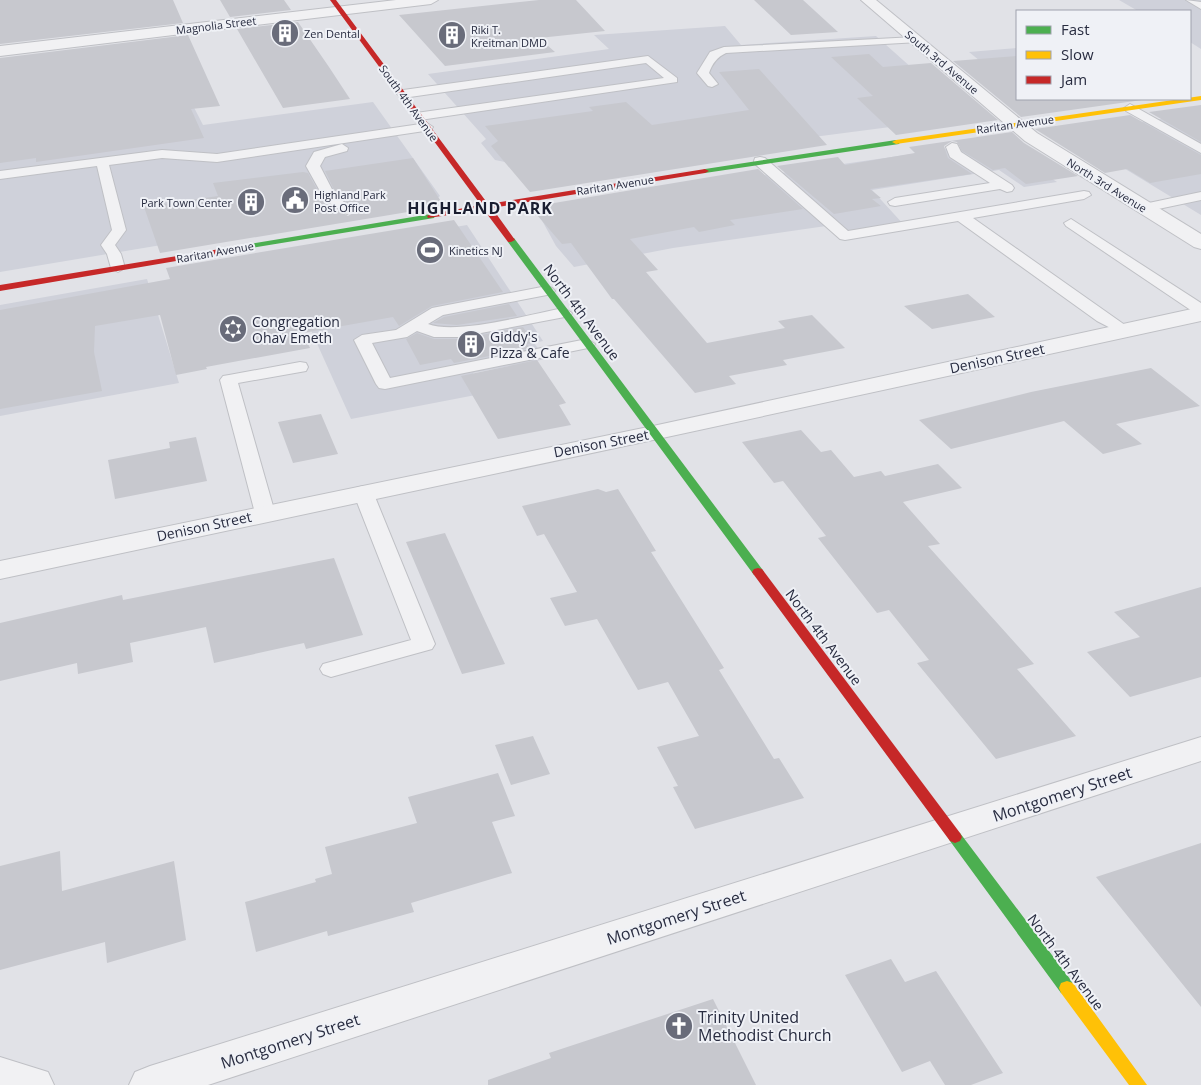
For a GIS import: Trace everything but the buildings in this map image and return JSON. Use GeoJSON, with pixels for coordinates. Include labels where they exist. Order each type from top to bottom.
{"type":"FeatureCollection","features":[{"type":"Feature","properties":{"kind":"street","name":"Magnolia Street"},"geometry":{"type":"LineString","coordinates":[[0,51],[337,5],[431,0]]}},
{"type":"Feature","properties":{"kind":"street","name":"South 3rd Avenue"},"geometry":{"type":"LineString","coordinates":[[868,0],[1016,124]]}},
{"type":"Feature","properties":{"kind":"street","name":"South 4th Avenue"},"geometry":{"type":"LineString","coordinates":[[337,5],[485,206]]}},
{"type":"Feature","properties":{"kind":"street","name":"Raritan Avenue"},"geometry":{"type":"LineString","coordinates":[[0,288],[760,161],[1187,100]]}},
{"type":"Feature","properties":{"kind":"street","name":"North 3rd Avenue"},"geometry":{"type":"LineString","coordinates":[[1016,124],[1031,137],[1201,242]]}},
{"type":"Feature","properties":{"kind":"street","name":"North 4th Avenue"},"geometry":{"type":"LineString","coordinates":[[485,206],[1139,1085]]}},
{"type":"Feature","properties":{"kind":"street","name":"Denison Street"},"geometry":{"type":"LineString","coordinates":[[0,570],[363,492],[653,433],[1201,314]]}},
{"type":"Feature","properties":{"kind":"street","name":"Montgomery Street"},"geometry":{"type":"LineString","coordinates":[[150,1085],[950,831],[1201,749]]}},
{"type":"Feature","properties":{"kind":"street"},"geometry":{"type":"LineString","coordinates":[[0,1076],[34,1085]]}},
{"type":"Feature","properties":{"kind":"lane"},"geometry":{"type":"LineString","coordinates":[[1191,0],[1201,6]]}},
{"type":"Feature","properties":{"kind":"lane"},"geometry":{"type":"LineString","coordinates":[[712,84],[703,73],[704,70],[714,54],[724,50],[915,40]]}},
{"type":"Feature","properties":{"kind":"lane"},"geometry":{"type":"LineString","coordinates":[[0,175],[162,154],[216,158],[423,121],[478,108],[673,80],[648,59],[403,94]]}},
{"type":"Feature","properties":{"kind":"lane"},"geometry":{"type":"LineString","coordinates":[[459,86],[478,108]]}},
{"type":"Feature","properties":{"kind":"lane"},"geometry":{"type":"LineString","coordinates":[[1130,108],[1201,149]]}},
{"type":"Feature","properties":{"kind":"lane"},"geometry":{"type":"LineString","coordinates":[[936,135],[952,146],[955,154],[1029,204]]}},
{"type":"Feature","properties":{"kind":"lane"},"geometry":{"type":"LineString","coordinates":[[358,227],[347,210],[327,165],[318,161],[319,155],[345,147],[408,138]]}},
{"type":"Feature","properties":{"kind":"lane"},"geometry":{"type":"LineString","coordinates":[[760,161],[846,236],[1084,195]]}},
{"type":"Feature","properties":{"kind":"lane"},"geometry":{"type":"LineString","coordinates":[[102,162],[119,230],[108,245],[114,254],[118,268]]}},
{"type":"Feature","properties":{"kind":"lane"},"geometry":{"type":"LineString","coordinates":[[923,223],[895,202],[1002,185]]}},
{"type":"Feature","properties":{"kind":"lane"},"geometry":{"type":"LineString","coordinates":[[1144,208],[1201,196]]}},
{"type":"Feature","properties":{"kind":"lane"},"geometry":{"type":"LineString","coordinates":[[961,216],[1094,311],[1124,330]]}},
{"type":"Feature","properties":{"kind":"lane"},"geometry":{"type":"LineString","coordinates":[[1071,223],[1201,310]]}},
{"type":"Feature","properties":{"kind":"lane"},"geometry":{"type":"LineString","coordinates":[[548,291],[438,311],[401,334],[362,340],[385,384],[587,344]]}},
{"type":"Feature","properties":{"kind":"lane"},"geometry":{"type":"LineString","coordinates":[[415,325],[434,332],[460,332],[564,313]]}},
{"type":"Feature","properties":{"kind":"lane"},"geometry":{"type":"LineString","coordinates":[[265,513],[229,380],[300,367]]}},
{"type":"Feature","properties":{"kind":"lane"},"geometry":{"type":"LineString","coordinates":[[331,669],[424,644],[392,570],[363,492]]}},
{"type":"Feature","properties":{"kind":"shaded area"},"geometry":{"type":"Polygon","coordinates":[[[1119,0],[1201,0],[1201,49],[1191,43],[1191,10],[1136,10],[1119,0]]]}},
{"type":"Feature","properties":{"kind":"shaded area"},"geometry":{"type":"Polygon","coordinates":[[[725,26],[741,45],[876,36],[967,117],[775,142],[505,162],[495,160],[481,143],[486,139],[428,74],[609,49],[594,35],[725,26]]]}},
{"type":"Feature","properties":{"kind":"shaded area"},"geometry":{"type":"Polygon","coordinates":[[[1016,48],[1016,90],[969,52],[1016,48]]]}},
{"type":"Feature","properties":{"kind":"shaded area"},"geometry":{"type":"Polygon","coordinates":[[[183,86],[203,125],[373,102],[440,196],[436,199],[0,272],[0,109],[183,86]]]}},
{"type":"Feature","properties":{"kind":"shaded area"},"geometry":{"type":"Polygon","coordinates":[[[1201,113],[1201,215],[1066,133],[1201,113]]]}},
{"type":"Feature","properties":{"kind":"shaded area"},"geometry":{"type":"Polygon","coordinates":[[[995,142],[1057,182],[1024,187],[999,170],[872,190],[905,226],[845,236],[833,225],[673,248],[574,267],[556,246],[539,215],[746,178],[995,142]]]}},
{"type":"Feature","properties":{"kind":"shaded area"},"geometry":{"type":"Polygon","coordinates":[[[467,225],[543,341],[534,343],[546,359],[473,373],[486,393],[351,419],[278,257],[467,225]]]}},
{"type":"Feature","properties":{"kind":"shaded area"},"geometry":{"type":"Polygon","coordinates":[[[147,279],[179,383],[0,416],[0,305],[147,279]]]}},
{"type":"Feature","properties":{"kind":"traffic: fast"},"geometry":{"type":"LineString","coordinates":[[705,171],[896,142]]}},
{"type":"Feature","properties":{"kind":"traffic: fast"},"geometry":{"type":"LineString","coordinates":[[226,250],[431,216]]}},
{"type":"Feature","properties":{"kind":"traffic: fast"},"geometry":{"type":"LineString","coordinates":[[511,240],[758,572]]}},
{"type":"Feature","properties":{"kind":"traffic: fast"},"geometry":{"type":"LineString","coordinates":[[955,837],[1067,988]]}},
{"type":"Feature","properties":{"kind":"traffic: slow"},"geometry":{"type":"LineString","coordinates":[[1191,99],[1201,98]]}},
{"type":"Feature","properties":{"kind":"traffic: slow"},"geometry":{"type":"LineString","coordinates":[[896,142],[1187,100]]}},
{"type":"Feature","properties":{"kind":"traffic: slow"},"geometry":{"type":"LineString","coordinates":[[1067,988],[1139,1085]]}},
{"type":"Feature","properties":{"kind":"traffic: jam"},"geometry":{"type":"LineString","coordinates":[[333,0],[511,240]]}},
{"type":"Feature","properties":{"kind":"traffic: jam"},"geometry":{"type":"LineString","coordinates":[[431,216],[705,171]]}},
{"type":"Feature","properties":{"kind":"traffic: jam"},"geometry":{"type":"LineString","coordinates":[[0,288],[226,250]]}},
{"type":"Feature","properties":{"kind":"traffic: jam"},"geometry":{"type":"LineString","coordinates":[[758,572],[955,837]]}},
{"type":"Feature","properties":{"kind":"place","name":"Zen Dental"},"geometry":{"type":"Point","coordinates":[285,33]}},
{"type":"Feature","properties":{"kind":"place","name":"Riki T. Kreitman DMD"},"geometry":{"type":"Point","coordinates":[452,35]}},
{"type":"Feature","properties":{"kind":"place","name":"Highland Park Post Office"},"geometry":{"type":"Point","coordinates":[295,200]}},
{"type":"Feature","properties":{"kind":"place","name":"Park Town Center"},"geometry":{"type":"Point","coordinates":[251,202]}},
{"type":"Feature","properties":{"kind":"place","name":"Kinetics NJ"},"geometry":{"type":"Point","coordinates":[430,250]}},
{"type":"Feature","properties":{"kind":"place","name":"Congregation Ohav Emeth"},"geometry":{"type":"Point","coordinates":[233,329]}},
{"type":"Feature","properties":{"kind":"place","name":"Giddy's Pizza & Cafe"},"geometry":{"type":"Point","coordinates":[471,344]}},
{"type":"Feature","properties":{"kind":"place","name":"Trinity United Methodist Church"},"geometry":{"type":"Point","coordinates":[679,1026]}},
{"type":"Feature","properties":{"kind":"district","name":"HIGHLAND PARK"},"geometry":{"type":"Point","coordinates":[480,208]}}]}
